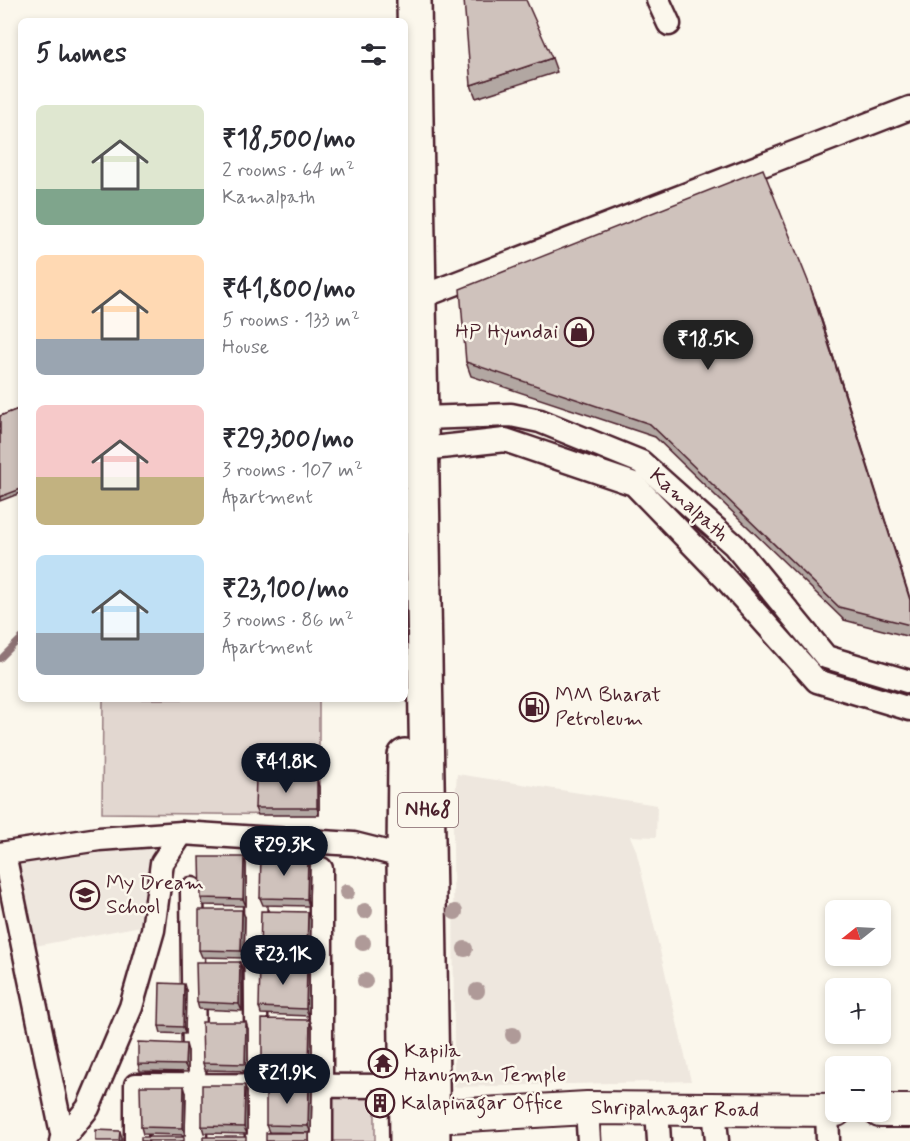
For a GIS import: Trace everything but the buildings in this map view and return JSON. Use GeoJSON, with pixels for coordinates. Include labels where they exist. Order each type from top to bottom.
{"type":"FeatureCollection","features":[{"type":"Feature","properties":{"kind":"highway"},"geometry":{"type":"LineString","coordinates":[[396,0],[397,18]]}},
{"type":"Feature","properties":{"kind":"highway","name":"NH68"},"geometry":{"type":"LineString","coordinates":[[414,0],[412,301],[421,342],[416,452],[417,1120]]}},
{"type":"Feature","properties":{"kind":"street"},"geometry":{"type":"LineString","coordinates":[[658,0],[669,24]]}},
{"type":"Feature","properties":{"kind":"street"},"geometry":{"type":"LineString","coordinates":[[412,301],[910,108]]}},
{"type":"Feature","properties":{"kind":"street","name":"Kamalpath"},"geometry":{"type":"LineString","coordinates":[[416,452],[511,414],[540,420],[641,462],[734,545],[825,657],[910,682]]}},
{"type":"Feature","properties":{"kind":"street"},"geometry":{"type":"LineString","coordinates":[[416,452],[505,440],[634,484],[724,577],[817,681],[910,709]]}},
{"type":"Feature","properties":{"kind":"street"},"geometry":{"type":"LineString","coordinates":[[62,1139],[2,854],[99,839],[182,833],[354,844],[416,860]]}},
{"type":"Feature","properties":{"kind":"street"},"geometry":{"type":"LineString","coordinates":[[62,1139],[88,1108],[131,1007],[153,930],[162,863],[182,833]]}},
{"type":"Feature","properties":{"kind":"street"},"geometry":{"type":"LineString","coordinates":[[255,869],[257,1141]]}},
{"type":"Feature","properties":{"kind":"street"},"geometry":{"type":"LineString","coordinates":[[321,869],[321,1141]]}},
{"type":"Feature","properties":{"kind":"street"},"geometry":{"type":"LineString","coordinates":[[192,889],[195,1141]]}},
{"type":"Feature","properties":{"kind":"street"},"geometry":{"type":"LineString","coordinates":[[136,1141],[136,1085],[321,1087],[417,1120]]}},
{"type":"Feature","properties":{"kind":"street"},"geometry":{"type":"LineString","coordinates":[[587,1108],[589,1141]]}},
{"type":"Feature","properties":{"kind":"street","name":"Shripalnagar Road"},"geometry":{"type":"LineString","coordinates":[[417,1120],[587,1108],[825,1110]]}},
{"type":"Feature","properties":{"kind":"street"},"geometry":{"type":"LineString","coordinates":[[657,1109],[659,1141]]}},
{"type":"Feature","properties":{"kind":"street"},"geometry":{"type":"LineString","coordinates":[[714,1109],[717,1141]]}},
{"type":"Feature","properties":{"kind":"street"},"geometry":{"type":"LineString","coordinates":[[891,1111],[910,1111]]}},
{"type":"Feature","properties":{"kind":"street"},"geometry":{"type":"LineString","coordinates":[[828,1141],[830,1122]]}},
{"type":"Feature","properties":{"kind":"shaded area"},"geometry":{"type":"Polygon","coordinates":[[[103,702],[319,702],[319,815],[102,813],[103,702]]]}},
{"type":"Feature","properties":{"kind":"shaded area"},"geometry":{"type":"Polygon","coordinates":[[[457,774],[657,805],[656,837],[630,836],[636,850],[691,1081],[454,1087],[453,822],[457,774]]]}},
{"type":"Feature","properties":{"kind":"shaded area","name":"My Dream School"},"geometry":{"type":"Polygon","coordinates":[[[155,846],[141,926],[35,946],[16,864],[155,846]]]}},
{"type":"Feature","properties":{"kind":"shaded area"},"geometry":{"type":"Polygon","coordinates":[[[329,1096],[375,1097],[375,1141],[328,1141],[329,1096]]]}},
{"type":"Feature","properties":{"kind":"waterway"},"geometry":{"type":"LineString","coordinates":[[0,659],[18,641]]}},
{"type":"Feature","properties":{"kind":"place","name":"HP Hyundai"},"geometry":{"type":"Point","coordinates":[579,332]}},
{"type":"Feature","properties":{"kind":"place","name":"MM Bharat Petroleum"},"geometry":{"type":"Point","coordinates":[534,707]}},
{"type":"Feature","properties":{"kind":"place","name":"My Dream School"},"geometry":{"type":"Point","coordinates":[85,895]}},
{"type":"Feature","properties":{"kind":"place","name":"Kapila Hanuman Temple"},"geometry":{"type":"Point","coordinates":[383,1063]}},
{"type":"Feature","properties":{"kind":"place","name":"Kalapinagar Office"},"geometry":{"type":"Point","coordinates":[380,1103]}}]}
